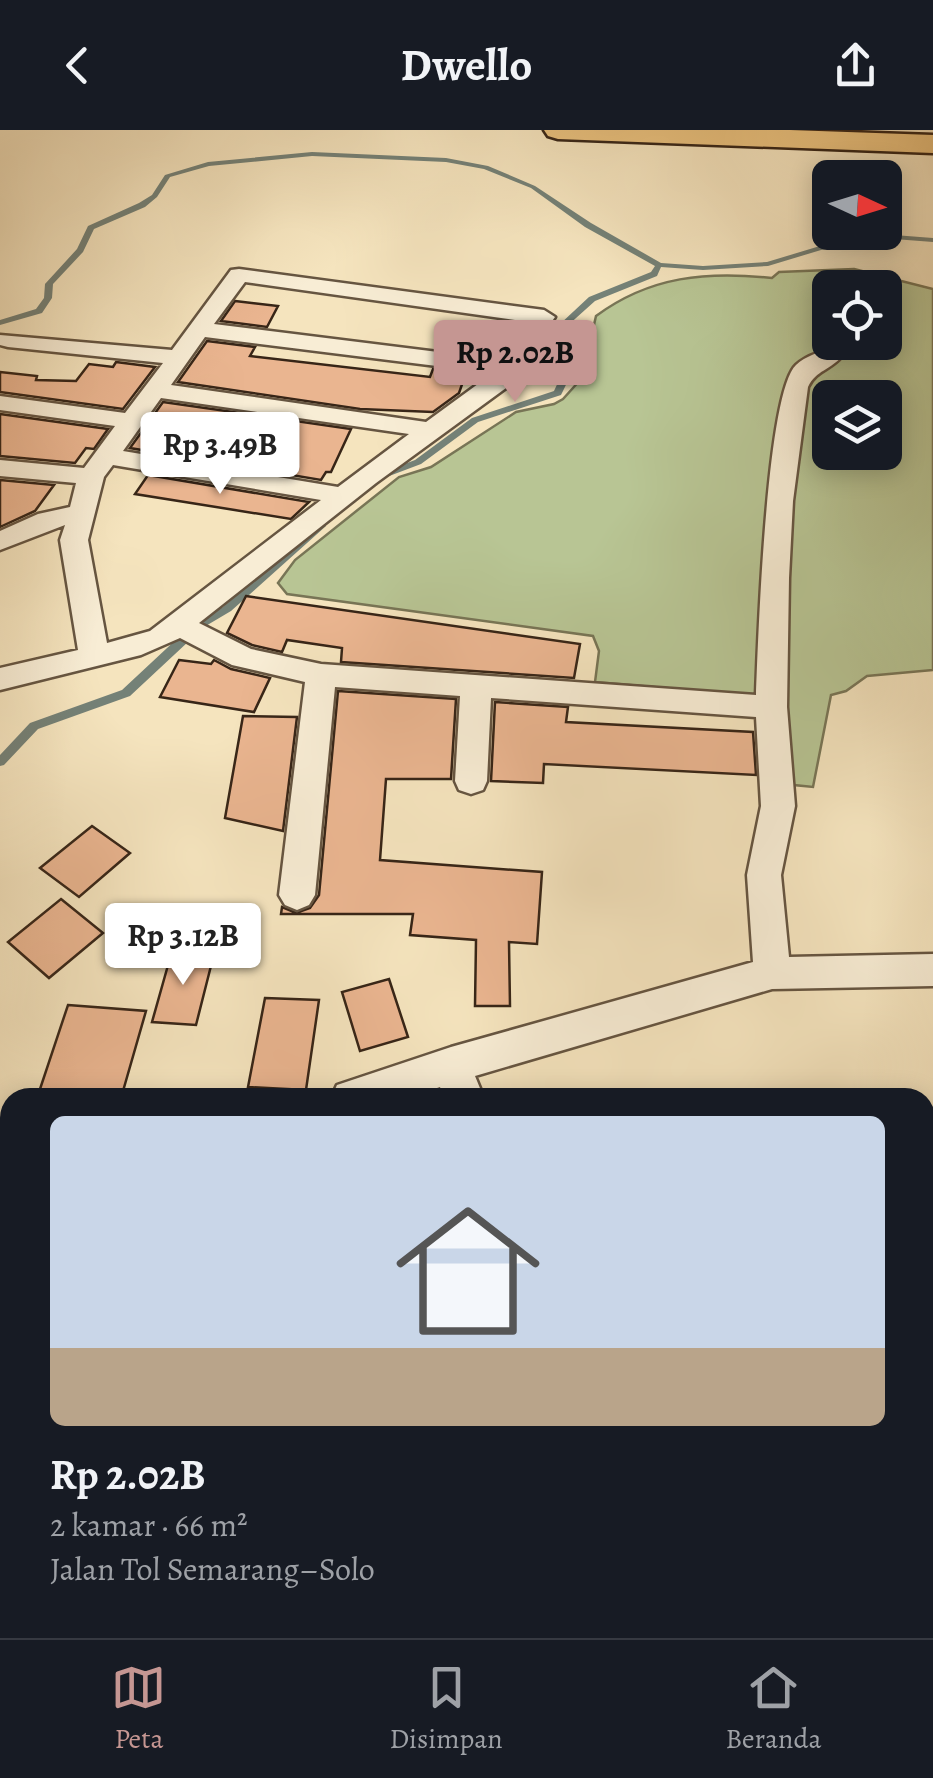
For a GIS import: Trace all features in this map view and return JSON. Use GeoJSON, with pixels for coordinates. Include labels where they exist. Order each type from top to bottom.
{"type":"FeatureCollection","features":[{"type":"Feature","properties":{"kind":"highway"},"geometry":{"type":"LineString","coordinates":[[558,130],[933,144]]}},
{"type":"Feature","properties":{"kind":"street"},"geometry":{"type":"LineString","coordinates":[[0,679],[94,655],[160,638],[189,630],[340,495],[498,384],[544,317],[251,274],[236,277],[99,467],[74,540],[94,655]]}},
{"type":"Feature","properties":{"kind":"street"},"geometry":{"type":"LineString","coordinates":[[197,329],[512,368]]}},
{"type":"Feature","properties":{"kind":"street"},"geometry":{"type":"LineString","coordinates":[[8,340],[176,357]]}},
{"type":"Feature","properties":{"kind":"street"},"geometry":{"type":"LineString","coordinates":[[772,974],[764,876],[778,806],[771,706],[780,501],[791,406],[804,370],[823,360]]}},
{"type":"Feature","properties":{"kind":"street"},"geometry":{"type":"LineString","coordinates":[[152,389],[431,430]]}},
{"type":"Feature","properties":{"kind":"street"},"geometry":{"type":"LineString","coordinates":[[0,403],[130,420]]}},
{"type":"Feature","properties":{"kind":"street"},"geometry":{"type":"LineString","coordinates":[[0,468],[99,467],[340,495]]}},
{"type":"Feature","properties":{"kind":"street"},"geometry":{"type":"LineString","coordinates":[[0,541],[48,520],[82,513]]}},
{"type":"Feature","properties":{"kind":"street"},"geometry":{"type":"LineString","coordinates":[[189,630],[243,658],[321,675],[771,706]]}},
{"type":"Feature","properties":{"kind":"street"},"geometry":{"type":"LineString","coordinates":[[297,895],[321,675]]}},
{"type":"Feature","properties":{"kind":"street"},"geometry":{"type":"LineString","coordinates":[[471,780],[476,686]]}},
{"type":"Feature","properties":{"kind":"street"},"geometry":{"type":"LineString","coordinates":[[413,1088],[457,1081],[772,974],[933,970]]}},
{"type":"Feature","properties":{"kind":"green space"},"geometry":{"type":"Polygon","coordinates":[[[812,271],[812,360],[902,360],[902,281],[933,289],[933,670],[867,676],[846,691],[831,695],[813,787],[794,785],[788,739],[758,696],[595,682],[599,651],[593,636],[287,594],[278,583],[295,560],[399,477],[431,467],[516,412],[563,399],[582,378],[596,316],[616,303],[680,279],[725,275],[772,278],[779,272],[812,271]]]}},
{"type":"Feature","properties":{"kind":"building"},"geometry":{"type":"Polygon","coordinates":[[[235,301],[278,306],[267,327],[221,321],[235,301]]]}},
{"type":"Feature","properties":{"kind":"building"},"geometry":{"type":"Polygon","coordinates":[[[207,341],[255,347],[250,356],[430,377],[433,369],[466,373],[459,393],[433,412],[360,409],[178,382],[207,341]]]}},
{"type":"Feature","properties":{"kind":"building"},"geometry":{"type":"Polygon","coordinates":[[[116,362],[155,367],[123,409],[0,392],[0,372],[37,376],[36,380],[76,381],[89,364],[113,367],[116,362]]]}},
{"type":"Feature","properties":{"kind":"building"},"geometry":{"type":"Polygon","coordinates":[[[163,402],[351,429],[331,472],[326,472],[321,480],[130,448],[163,402]]]}},
{"type":"Feature","properties":{"kind":"building"},"geometry":{"type":"Polygon","coordinates":[[[0,414],[108,429],[94,449],[86,448],[75,463],[0,456],[0,414]]]}},
{"type":"Feature","properties":{"kind":"building"},"geometry":{"type":"Polygon","coordinates":[[[148,475],[309,502],[291,519],[135,494],[148,475]]]}},
{"type":"Feature","properties":{"kind":"building"},"geometry":{"type":"Polygon","coordinates":[[[0,480],[54,485],[35,511],[0,527],[0,480]]]}},
{"type":"Feature","properties":{"kind":"building"},"geometry":{"type":"Polygon","coordinates":[[[246,596],[580,644],[574,678],[341,662],[342,648],[287,640],[282,652],[252,645],[227,633],[246,596]]]}},
{"type":"Feature","properties":{"kind":"building"},"geometry":{"type":"Polygon","coordinates":[[[179,660],[211,664],[214,660],[231,669],[270,678],[254,712],[160,697],[179,660]]]}},
{"type":"Feature","properties":{"kind":"building"},"geometry":{"type":"Polygon","coordinates":[[[338,691],[456,699],[451,779],[386,779],[380,860],[542,872],[537,944],[509,942],[510,1006],[475,1006],[476,940],[410,935],[413,914],[281,914],[282,907],[296,913],[310,908],[319,895],[338,691]]]}},
{"type":"Feature","properties":{"kind":"building"},"geometry":{"type":"Polygon","coordinates":[[[495,702],[568,707],[566,722],[753,732],[756,775],[544,764],[543,783],[491,781],[495,702]]]}},
{"type":"Feature","properties":{"kind":"building"},"geometry":{"type":"Polygon","coordinates":[[[243,716],[297,717],[283,831],[225,818],[243,716]]]}},
{"type":"Feature","properties":{"kind":"building"},"geometry":{"type":"Polygon","coordinates":[[[92,826],[130,853],[79,897],[40,868],[92,826]]]}},
{"type":"Feature","properties":{"kind":"building"},"geometry":{"type":"Polygon","coordinates":[[[61,899],[103,933],[49,978],[8,942],[61,899]]]}},
{"type":"Feature","properties":{"kind":"building"},"geometry":{"type":"Polygon","coordinates":[[[172,951],[214,954],[196,1025],[152,1022],[172,951]]]}},
{"type":"Feature","properties":{"kind":"building"},"geometry":{"type":"Polygon","coordinates":[[[389,979],[408,1037],[360,1051],[342,992],[389,979]]]}},
{"type":"Feature","properties":{"kind":"building"},"geometry":{"type":"Polygon","coordinates":[[[265,998],[319,1000],[306,1088],[248,1087],[265,998]]]}},
{"type":"Feature","properties":{"kind":"building"},"geometry":{"type":"Polygon","coordinates":[[[68,1005],[146,1011],[124,1088],[40,1088],[68,1005]]]}},
{"type":"Feature","properties":{"kind":"waterway"},"geometry":{"type":"LineString","coordinates":[[0,323],[39,311],[48,298],[49,284],[80,250],[91,228],[142,205],[155,196],[167,176],[208,164],[312,154],[446,160],[486,167],[533,187],[588,225],[659,265]]}},
{"type":"Feature","properties":{"kind":"waterway"},"geometry":{"type":"LineString","coordinates":[[659,265],[703,268],[768,264],[820,248],[894,237],[933,240]]}},
{"type":"Feature","properties":{"kind":"waterway"},"geometry":{"type":"LineString","coordinates":[[376,478],[418,462],[475,420],[558,393],[572,351],[562,327],[592,299],[654,274],[659,265]]}},
{"type":"Feature","properties":{"kind":"waterway"},"geometry":{"type":"LineString","coordinates":[[0,762],[34,726],[126,693],[200,624],[227,609],[323,524]]}}]}
